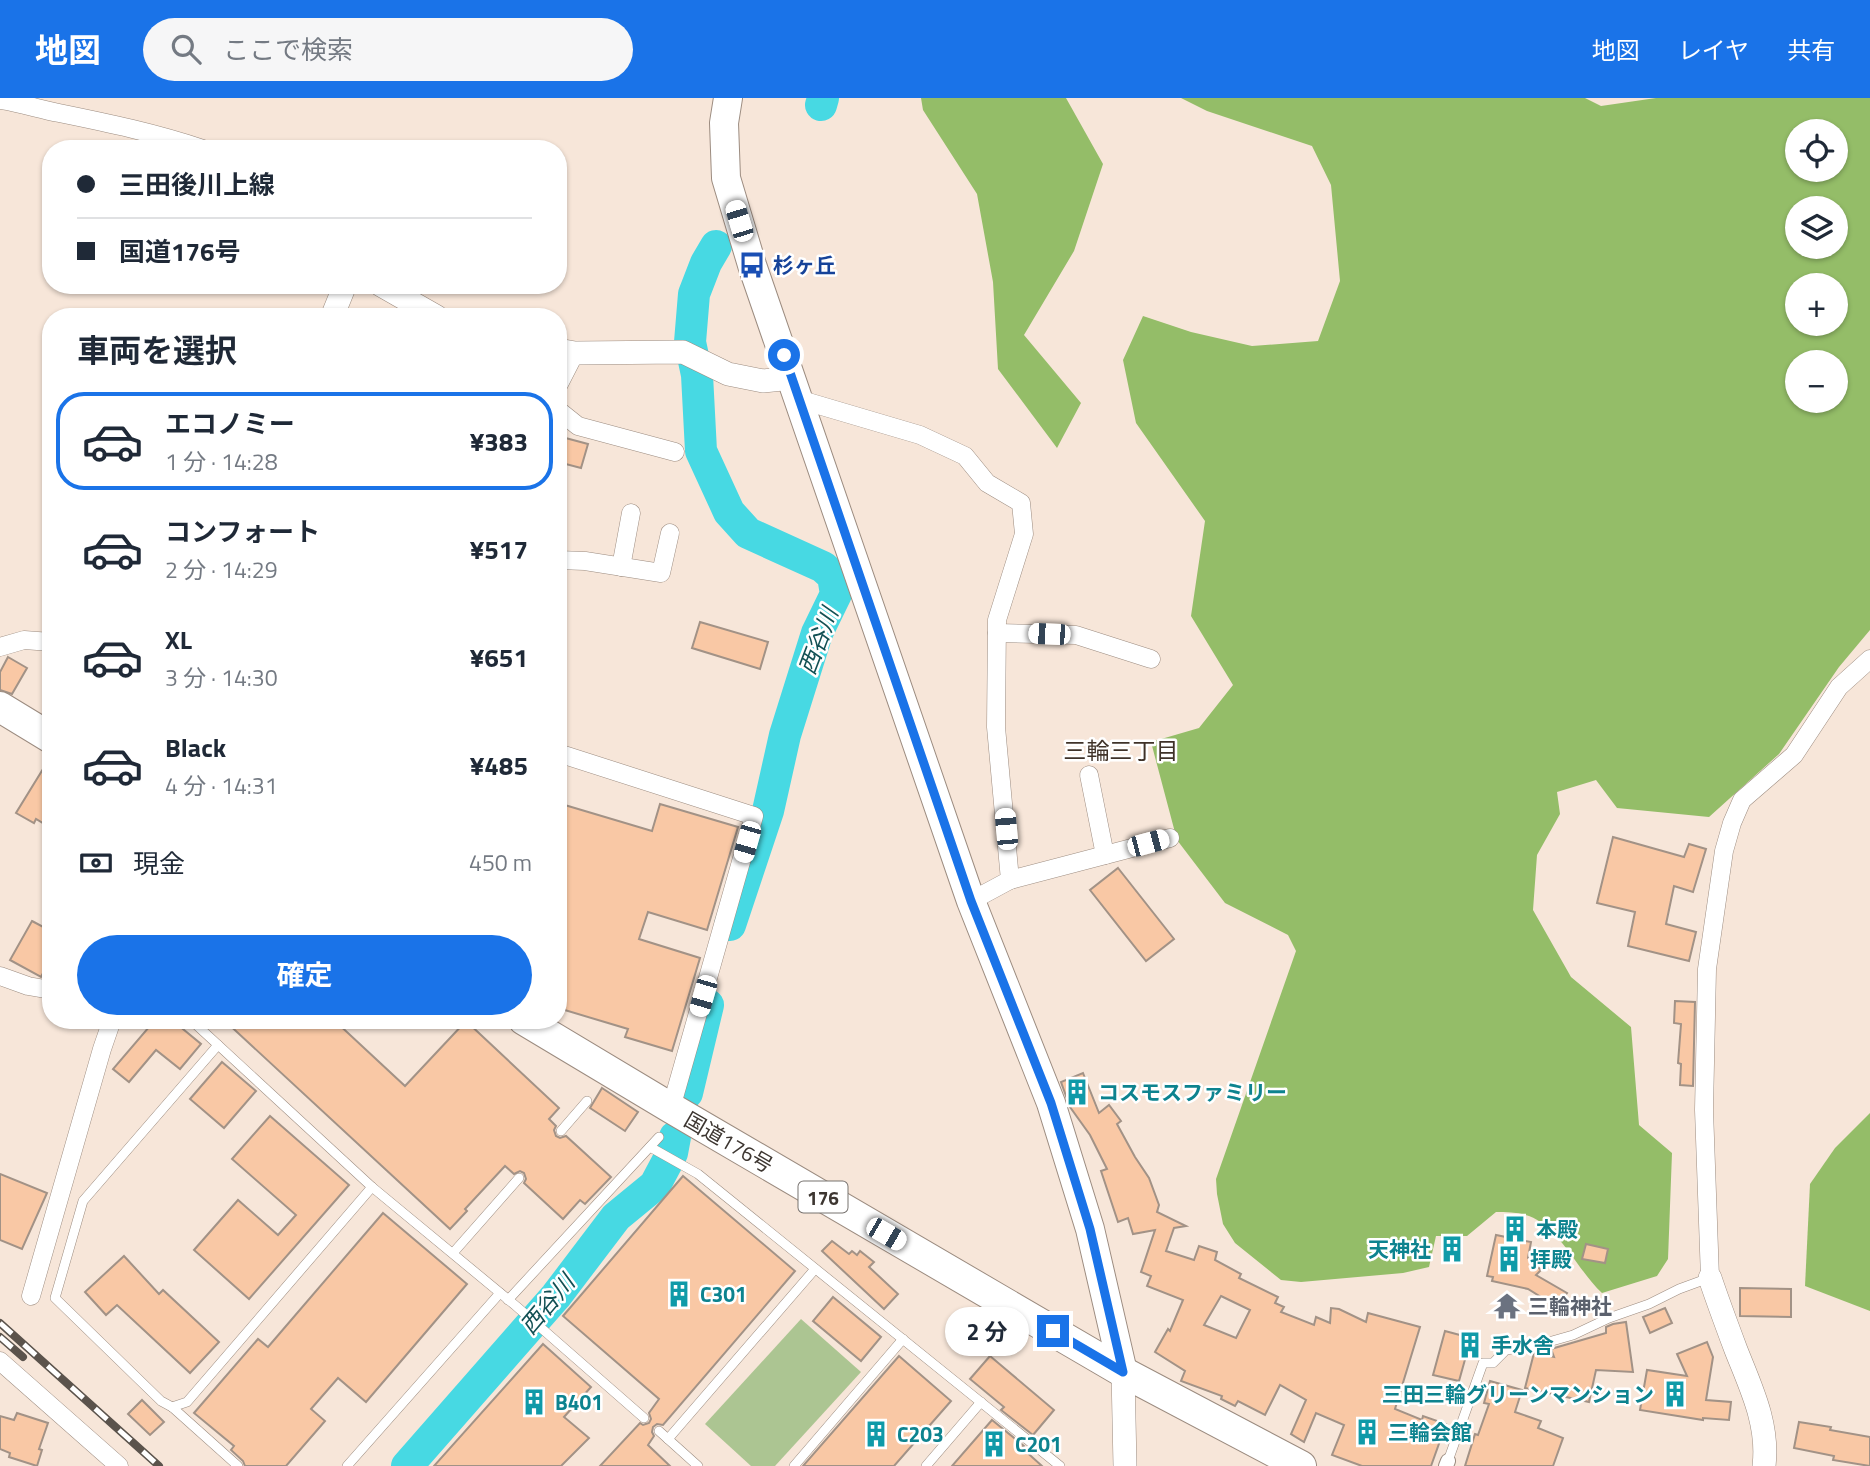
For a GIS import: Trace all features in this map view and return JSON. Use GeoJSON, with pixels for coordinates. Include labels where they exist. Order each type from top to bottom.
{"type":"FeatureCollection","features":[{"type":"Feature","properties":{"kind":"highway"},"geometry":{"type":"LineString","coordinates":[[0,707],[42,733]]}},
{"type":"Feature","properties":{"kind":"highway","name":"国道176号"},"geometry":{"type":"LineString","coordinates":[[539,1029],[1123,1372],[1301,1466]]}},
{"type":"Feature","properties":{"kind":"main road"},"geometry":{"type":"LineString","coordinates":[[728,98],[723,123],[726,178],[752,265],[971,901],[1055,1116],[1090,1229],[1123,1372]]}},
{"type":"Feature","properties":{"kind":"street"},"geometry":{"type":"LineString","coordinates":[[0,100],[119,125],[172,140]]}},
{"type":"Feature","properties":{"kind":"street"},"geometry":{"type":"LineString","coordinates":[[397,294],[422,308]]}},
{"type":"Feature","properties":{"kind":"street"},"geometry":{"type":"LineString","coordinates":[[567,351],[682,352],[728,374],[795,388],[920,435],[965,456],[987,483],[1021,503],[1024,534],[997,620],[996,727],[1010,880]]}},
{"type":"Feature","properties":{"kind":"street"},"geometry":{"type":"LineString","coordinates":[[567,417],[579,426],[675,452]]}},
{"type":"Feature","properties":{"kind":"street"},"geometry":{"type":"LineString","coordinates":[[621,567],[631,513]]}},
{"type":"Feature","properties":{"kind":"street"},"geometry":{"type":"LineString","coordinates":[[567,560],[661,573],[670,533]]}},
{"type":"Feature","properties":{"kind":"street"},"geometry":{"type":"LineString","coordinates":[[997,633],[1076,635],[1151,659]]}},
{"type":"Feature","properties":{"kind":"street"},"geometry":{"type":"LineString","coordinates":[[0,647],[24,640],[42,641]]}},
{"type":"Feature","properties":{"kind":"street"},"geometry":{"type":"LineString","coordinates":[[1764,1466],[1763,1428],[1757,1402],[1710,1278],[1704,1110],[1707,968],[1724,851],[1742,800],[1794,755],[1839,687],[1870,659]]}},
{"type":"Feature","properties":{"kind":"street"},"geometry":{"type":"LineString","coordinates":[[567,756],[754,816],[671,1108]]}},
{"type":"Feature","properties":{"kind":"street"},"geometry":{"type":"LineString","coordinates":[[1088,775],[1105,855]]}},
{"type":"Feature","properties":{"kind":"street"},"geometry":{"type":"LineString","coordinates":[[971,901],[1010,880],[1170,838]]}},
{"type":"Feature","properties":{"kind":"street"},"geometry":{"type":"LineString","coordinates":[[0,975],[42,988]]}},
{"type":"Feature","properties":{"kind":"street"},"geometry":{"type":"LineString","coordinates":[[31,1296],[109,1029]]}},
{"type":"Feature","properties":{"kind":"street"},"geometry":{"type":"LineString","coordinates":[[0,1361],[119,1466]]}},
{"type":"Feature","properties":{"kind":"street"},"geometry":{"type":"LineString","coordinates":[[1123,1372],[1125,1466]]}},
{"type":"Feature","properties":{"kind":"lane"},"geometry":{"type":"LineString","coordinates":[[201,1029],[372,1187],[551,1336],[644,1418]]}},
{"type":"Feature","properties":{"kind":"lane"},"geometry":{"type":"LineString","coordinates":[[218,1045],[83,1201],[55,1298],[161,1401],[172,1407],[238,1466]]}},
{"type":"Feature","properties":{"kind":"lane"},"geometry":{"type":"LineString","coordinates":[[561,1131],[587,1101]]}},
{"type":"Feature","properties":{"kind":"lane"},"geometry":{"type":"LineString","coordinates":[[512,1303],[654,1149],[659,1138]]}},
{"type":"Feature","properties":{"kind":"lane"},"geometry":{"type":"LineString","coordinates":[[654,1149],[698,1174],[1060,1466]]}},
{"type":"Feature","properties":{"kind":"lane"},"geometry":{"type":"LineString","coordinates":[[453,1253],[519,1178]]}},
{"type":"Feature","properties":{"kind":"lane"},"geometry":{"type":"LineString","coordinates":[[172,1407],[187,1402],[372,1187]]}},
{"type":"Feature","properties":{"kind":"lane"},"geometry":{"type":"LineString","coordinates":[[668,1439],[815,1269]]}},
{"type":"Feature","properties":{"kind":"lane"},"geometry":{"type":"LineString","coordinates":[[1447,1464],[1483,1363],[1493,1363],[1506,1350],[1538,1345],[1573,1335],[1710,1278]]}},
{"type":"Feature","properties":{"kind":"lane"},"geometry":{"type":"LineString","coordinates":[[347,1466],[500,1293]]}},
{"type":"Feature","properties":{"kind":"lane"},"geometry":{"type":"LineString","coordinates":[[794,1466],[902,1339]]}},
{"type":"Feature","properties":{"kind":"lane"},"geometry":{"type":"LineString","coordinates":[[926,1466],[981,1402]]}},
{"type":"Feature","properties":{"kind":"lane"},"geometry":{"type":"LineString","coordinates":[[659,1431],[698,1466]]}},
{"type":"Feature","properties":{"kind":"green space"},"geometry":{"type":"Polygon","coordinates":[[[921,98],[1066,98],[1103,164],[1074,251],[1024,335],[1081,403],[1057,448],[998,369],[993,282],[977,194],[923,110],[921,98]]]}},
{"type":"Feature","properties":{"kind":"green space"},"geometry":{"type":"Polygon","coordinates":[[[1181,98],[1585,98],[1601,106],[1656,98],[1870,98],[1870,630],[1839,667],[1779,754],[1709,817],[1617,808],[1596,780],[1557,792],[1560,814],[1537,855],[1533,910],[1571,977],[1631,1027],[1639,1125],[1672,1153],[1668,1259],[1657,1276],[1602,1293],[1550,1230],[1540,1222],[1521,1214],[1496,1212],[1467,1236],[1436,1236],[1429,1267],[1403,1273],[1301,1282],[1281,1280],[1235,1243],[1223,1224],[1216,1179],[1296,951],[1288,935],[1225,903],[1177,840],[1151,742],[1199,728],[1233,685],[1191,616],[1205,521],[1136,423],[1123,360],[1143,316],[1191,332],[1252,346],[1318,341],[1340,281],[1331,185],[1312,146],[1207,111],[1181,98]]]}},
{"type":"Feature","properties":{"kind":"green space"},"geometry":{"type":"Polygon","coordinates":[[[1870,1113],[1870,1311],[1805,1286],[1810,1184],[1835,1148],[1870,1113]]]}},
{"type":"Feature","properties":{"kind":"green space"},"geometry":{"type":"Polygon","coordinates":[[[801,1319],[861,1372],[775,1466],[751,1466],[705,1424],[801,1319]]]}},
{"type":"Feature","properties":{"kind":"building"},"geometry":{"type":"Polygon","coordinates":[[[567,438],[588,444],[581,468],[567,464],[567,438]]]}},
{"type":"Feature","properties":{"kind":"building"},"geometry":{"type":"Polygon","coordinates":[[[700,622],[768,642],[760,669],[692,648],[700,622]]]}},
{"type":"Feature","properties":{"kind":"building"},"geometry":{"type":"Polygon","coordinates":[[[8,657],[27,668],[12,694],[0,690],[0,672],[8,657]]]}},
{"type":"Feature","properties":{"kind":"building"},"geometry":{"type":"Polygon","coordinates":[[[42,771],[42,823],[36,819],[34,823],[16,813],[42,771]]]}},
{"type":"Feature","properties":{"kind":"building"},"geometry":{"type":"Polygon","coordinates":[[[660,804],[738,827],[707,930],[648,912],[639,939],[700,958],[672,1051],[625,1037],[628,1029],[567,1011],[567,806],[652,831],[660,804]]]}},
{"type":"Feature","properties":{"kind":"building"},"geometry":{"type":"Polygon","coordinates":[[[1613,837],[1684,857],[1689,844],[1706,849],[1693,892],[1674,886],[1666,924],[1696,932],[1689,961],[1628,946],[1635,912],[1597,903],[1613,837]]]}},
{"type":"Feature","properties":{"kind":"building"},"geometry":{"type":"Polygon","coordinates":[[[1118,868],[1174,939],[1146,961],[1090,890],[1118,868]]]}},
{"type":"Feature","properties":{"kind":"building"},"geometry":{"type":"Polygon","coordinates":[[[32,921],[42,926],[41,977],[10,960],[32,921]]]}},
{"type":"Feature","properties":{"kind":"building"},"geometry":{"type":"Polygon","coordinates":[[[1675,1001],[1695,1002],[1693,1086],[1680,1085],[1681,1064],[1678,1063],[1681,1024],[1674,1023],[1675,1001]]]}},
{"type":"Feature","properties":{"kind":"building"},"geometry":{"type":"Polygon","coordinates":[[[147,1029],[183,1029],[201,1044],[180,1069],[156,1050],[129,1082],[113,1069],[147,1029]]]}},
{"type":"Feature","properties":{"kind":"building"},"geometry":{"type":"Polygon","coordinates":[[[234,1029],[344,1029],[405,1086],[458,1029],[475,1029],[559,1108],[549,1119],[556,1126],[556,1136],[566,1136],[611,1177],[585,1204],[580,1200],[563,1219],[524,1183],[524,1173],[520,1171],[514,1174],[505,1166],[450,1229],[234,1029]]]}},
{"type":"Feature","properties":{"kind":"building"},"geometry":{"type":"Polygon","coordinates":[[[222,1062],[256,1091],[224,1128],[190,1099],[222,1062]]]}},
{"type":"Feature","properties":{"kind":"building"},"geometry":{"type":"Polygon","coordinates":[[[1083,1073],[1099,1113],[1109,1105],[1121,1121],[1117,1124],[1149,1178],[1159,1205],[1157,1212],[1186,1226],[1174,1228],[1166,1251],[1194,1260],[1199,1246],[1217,1252],[1215,1260],[1241,1274],[1239,1278],[1278,1297],[1275,1303],[1284,1307],[1281,1312],[1314,1325],[1316,1317],[1330,1323],[1331,1308],[1366,1322],[1368,1313],[1420,1327],[1395,1409],[1422,1420],[1423,1416],[1446,1424],[1431,1466],[1362,1466],[1332,1455],[1344,1425],[1316,1413],[1304,1442],[1291,1434],[1306,1400],[1280,1385],[1265,1415],[1238,1401],[1235,1406],[1221,1399],[1222,1396],[1181,1381],[1185,1371],[1155,1352],[1168,1329],[1170,1331],[1183,1300],[1147,1286],[1151,1276],[1141,1272],[1155,1230],[1133,1234],[1128,1218],[1118,1222],[1101,1171],[1107,1169],[1090,1135],[1070,1107],[1061,1082],[1083,1073]],[[1221,1296],[1204,1325],[1236,1338],[1250,1310],[1221,1296]]]}},
{"type":"Feature","properties":{"kind":"building"},"geometry":{"type":"Polygon","coordinates":[[[602,1088],[638,1112],[625,1131],[590,1108],[602,1088]]]}},
{"type":"Feature","properties":{"kind":"building"},"geometry":{"type":"Polygon","coordinates":[[[270,1116],[349,1185],[249,1299],[194,1250],[238,1200],[278,1235],[296,1215],[232,1159],[270,1116]]]}},
{"type":"Feature","properties":{"kind":"building"},"geometry":{"type":"Polygon","coordinates":[[[0,1174],[47,1193],[22,1249],[0,1240],[0,1174]]]}},
{"type":"Feature","properties":{"kind":"building","name":"C301"},"geometry":{"type":"Polygon","coordinates":[[[683,1176],[795,1271],[663,1425],[657,1424],[653,1427],[654,1436],[648,1445],[670,1466],[600,1466],[640,1423],[649,1423],[649,1413],[659,1399],[563,1316],[683,1176]]]}},
{"type":"Feature","properties":{"kind":"building"},"geometry":{"type":"Polygon","coordinates":[[[383,1213],[467,1284],[366,1402],[338,1378],[311,1409],[325,1421],[286,1466],[245,1466],[231,1450],[234,1446],[194,1413],[258,1339],[268,1347],[383,1213]]]}},
{"type":"Feature","properties":{"kind":"building","name":"拝殿"},"geometry":{"type":"Polygon","coordinates":[[[1510,1220],[1523,1223],[1520,1240],[1531,1242],[1528,1258],[1541,1270],[1536,1275],[1567,1293],[1557,1307],[1528,1289],[1492,1281],[1493,1277],[1487,1276],[1496,1235],[1506,1237],[1510,1220]]]}},
{"type":"Feature","properties":{"kind":"building"},"geometry":{"type":"Polygon","coordinates":[[[832,1241],[849,1254],[852,1251],[857,1255],[860,1251],[874,1262],[869,1267],[898,1294],[884,1309],[822,1251],[832,1241]]]}},
{"type":"Feature","properties":{"kind":"building"},"geometry":{"type":"Polygon","coordinates":[[[1586,1244],[1608,1249],[1605,1263],[1582,1259],[1586,1244]]]}},
{"type":"Feature","properties":{"kind":"building"},"geometry":{"type":"Polygon","coordinates":[[[124,1256],[159,1294],[163,1290],[219,1342],[190,1373],[117,1305],[106,1315],[85,1292],[124,1256]]]}},
{"type":"Feature","properties":{"kind":"building"},"geometry":{"type":"Polygon","coordinates":[[[1740,1288],[1791,1289],[1791,1317],[1740,1316],[1740,1288]]]}},
{"type":"Feature","properties":{"kind":"building"},"geometry":{"type":"Polygon","coordinates":[[[833,1297],[881,1337],[861,1361],[813,1321],[833,1297]]]}},
{"type":"Feature","properties":{"kind":"building"},"geometry":{"type":"Polygon","coordinates":[[[1665,1308],[1672,1323],[1650,1333],[1643,1317],[1665,1308]]]}},
{"type":"Feature","properties":{"kind":"building"},"geometry":{"type":"Polygon","coordinates":[[[1626,1322],[1633,1372],[1596,1370],[1589,1402],[1525,1388],[1534,1353],[1554,1357],[1551,1349],[1606,1333],[1606,1327],[1626,1322]]]}},
{"type":"Feature","properties":{"kind":"building"},"geometry":{"type":"Polygon","coordinates":[[[1445,1331],[1471,1338],[1459,1381],[1433,1375],[1445,1331]]]}},
{"type":"Feature","properties":{"kind":"building","name":"三田三輪グリーンマンション"},"geometry":{"type":"Polygon","coordinates":[[[1707,1342],[1713,1357],[1706,1400],[1731,1402],[1729,1420],[1703,1420],[1640,1410],[1647,1370],[1687,1376],[1677,1354],[1707,1342]]]}},
{"type":"Feature","properties":{"kind":"building","name":"B401"},"geometry":{"type":"Polygon","coordinates":[[[543,1344],[591,1387],[564,1417],[589,1438],[561,1466],[434,1466],[543,1344]]]}},
{"type":"Feature","properties":{"kind":"building","name":"C203"},"geometry":{"type":"Polygon","coordinates":[[[899,1356],[951,1401],[894,1466],[803,1466],[899,1356]]]}},
{"type":"Feature","properties":{"kind":"building"},"geometry":{"type":"Polygon","coordinates":[[[990,1356],[1054,1410],[1033,1435],[1001,1410],[1004,1407],[970,1379],[990,1356]]]}},
{"type":"Feature","properties":{"kind":"building"},"geometry":{"type":"Polygon","coordinates":[[[1490,1381],[1522,1390],[1515,1412],[1541,1421],[1538,1428],[1563,1438],[1553,1466],[1465,1466],[1475,1434],[1478,1435],[1489,1404],[1484,1403],[1490,1381]]]}},
{"type":"Feature","properties":{"kind":"building"},"geometry":{"type":"Polygon","coordinates":[[[142,1400],[164,1422],[150,1435],[128,1414],[142,1400]]]}},
{"type":"Feature","properties":{"kind":"building"},"geometry":{"type":"Polygon","coordinates":[[[17,1413],[48,1423],[39,1449],[42,1450],[37,1466],[9,1457],[10,1453],[0,1449],[0,1416],[14,1420],[17,1413]]]}},
{"type":"Feature","properties":{"kind":"building","name":"C201"},"geometry":{"type":"Polygon","coordinates":[[[992,1420],[1024,1446],[1022,1448],[1042,1466],[952,1466],[992,1420]]]}},
{"type":"Feature","properties":{"kind":"building"},"geometry":{"type":"Polygon","coordinates":[[[1799,1422],[1870,1437],[1870,1466],[1833,1460],[1834,1456],[1794,1448],[1799,1422]]]}},
{"type":"Feature","properties":{"kind":"waterway","name":"西谷川"},"geometry":{"type":"LineString","coordinates":[[821,105],[823,98]]}},
{"type":"Feature","properties":{"kind":"waterway","name":"西谷川"},"geometry":{"type":"LineString","coordinates":[[716,246],[694,294],[690,342],[697,375],[701,451],[729,512],[748,533],[823,567],[833,576],[836,594],[817,633],[785,735],[768,811],[730,925]]}},
{"type":"Feature","properties":{"kind":"waterway","name":"西谷川"},"geometry":{"type":"LineString","coordinates":[[687,1093],[708,1005]]}},
{"type":"Feature","properties":{"kind":"waterway","name":"西谷川"},"geometry":{"type":"LineString","coordinates":[[407,1466],[556,1296],[616,1217],[655,1185],[672,1153],[675,1137]]}},
{"type":"Feature","properties":{"kind":"railway"},"geometry":{"type":"LineString","coordinates":[[0,1323],[159,1466]]}},
{"type":"Feature","properties":{"kind":"railway"},"geometry":{"type":"LineString","coordinates":[[0,1337],[23,1357]]}},
{"type":"Feature","properties":{"kind":"place","name":"杉ヶ丘"},"geometry":{"type":"Point","coordinates":[752,265]}},
{"type":"Feature","properties":{"kind":"place","name":"コスモスファミリー"},"geometry":{"type":"Point","coordinates":[1077,1092]}},
{"type":"Feature","properties":{"kind":"place","name":"本殿"},"geometry":{"type":"Point","coordinates":[1515,1229]}},
{"type":"Feature","properties":{"kind":"place","name":"天神社"},"geometry":{"type":"Point","coordinates":[1452,1249]}},
{"type":"Feature","properties":{"kind":"place","name":"拝殿"},"geometry":{"type":"Point","coordinates":[1509,1259]}},
{"type":"Feature","properties":{"kind":"place","name":"C301"},"geometry":{"type":"Point","coordinates":[679,1294]}},
{"type":"Feature","properties":{"kind":"place","name":"三輪神社"},"geometry":{"type":"Point","coordinates":[1507,1306]}},
{"type":"Feature","properties":{"kind":"place","name":"手水舎"},"geometry":{"type":"Point","coordinates":[1470,1345]}},
{"type":"Feature","properties":{"kind":"place","name":"三田三輪グリーンマンション"},"geometry":{"type":"Point","coordinates":[1675,1394]}},
{"type":"Feature","properties":{"kind":"place","name":"B401"},"geometry":{"type":"Point","coordinates":[534,1402]}},
{"type":"Feature","properties":{"kind":"place","name":"三輪会館"},"geometry":{"type":"Point","coordinates":[1367,1432]}},
{"type":"Feature","properties":{"kind":"place","name":"C203"},"geometry":{"type":"Point","coordinates":[876,1434]}},
{"type":"Feature","properties":{"kind":"place","name":"C201"},"geometry":{"type":"Point","coordinates":[994,1444]}},
{"type":"Feature","properties":{"kind":"district","name":"三輪三丁目"},"geometry":{"type":"Point","coordinates":[1121,750]}},
{"type":"Feature","properties":{"kind":"route"},"geometry":{"type":"LineString","coordinates":[[784,355],[971,901],[1051,1103],[1090,1229],[1123,1372],[1053,1331]]}}]}
